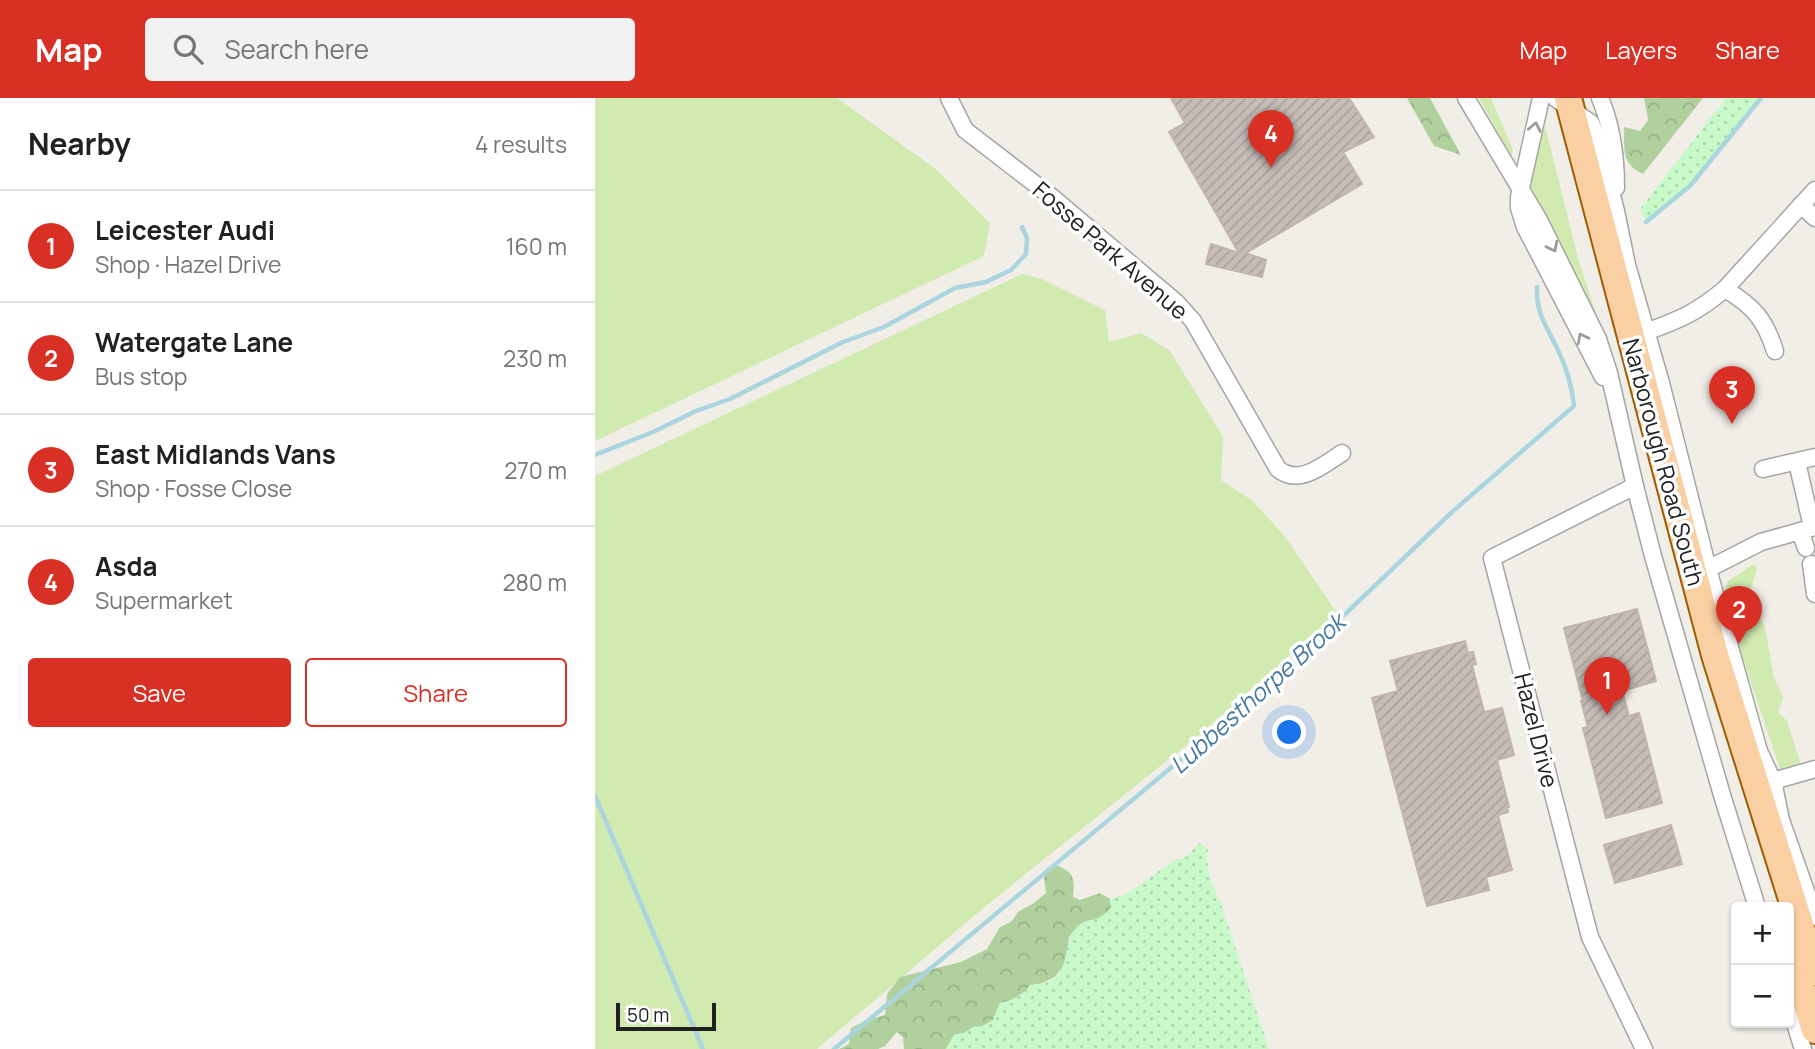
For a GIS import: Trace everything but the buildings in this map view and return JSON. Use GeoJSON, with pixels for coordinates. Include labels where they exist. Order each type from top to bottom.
{"type":"FeatureCollection","features":[{"type":"Feature","properties":{"kind":"main road","name":"Narborough Road South"},"geometry":{"type":"LineString","coordinates":[[1561,101],[1698,657],[1775,902]]}},
{"type":"Feature","properties":{"kind":"main road","name":"Narborough Road South"},"geometry":{"type":"LineString","coordinates":[[1561,101],[1715,655],[1815,972]]}},
{"type":"Feature","properties":{"kind":"main road"},"geometry":{"type":"LineString","coordinates":[[1794,962],[1815,1030]]}},
{"type":"Feature","properties":{"kind":"street","name":"Fosse Park Avenue"},"geometry":{"type":"LineString","coordinates":[[949,98],[965,130],[1052,197],[1177,303],[1193,321],[1278,469],[1286,475],[1301,476],[1342,453]]}},
{"type":"Feature","properties":{"kind":"street","name":"Narborough Road South"},"geometry":{"type":"LineString","coordinates":[[1466,98],[1521,187],[1598,338],[1609,373],[1635,486],[1722,795],[1756,902]]}},
{"type":"Feature","properties":{"kind":"street"},"geometry":{"type":"LineString","coordinates":[[1521,187],[1541,98]]}},
{"type":"Feature","properties":{"kind":"street","name":"Narborough Road South"},"geometry":{"type":"LineString","coordinates":[[1600,98],[1605,109],[1614,158],[1616,211]]}},
{"type":"Feature","properties":{"kind":"street","name":"Narborough Road South"},"geometry":{"type":"LineString","coordinates":[[1561,101],[1591,123],[1596,136],[1627,265],[1759,751],[1773,781],[1781,820],[1815,917]]}},
{"type":"Feature","properties":{"kind":"street"},"geometry":{"type":"LineString","coordinates":[[1646,332],[1683,319],[1725,289],[1815,190]]}},
{"type":"Feature","properties":{"kind":"street"},"geometry":{"type":"LineString","coordinates":[[1801,205],[1815,218]]}},
{"type":"Feature","properties":{"kind":"street"},"geometry":{"type":"LineString","coordinates":[[1725,289],[1748,303],[1758,314],[1769,331],[1775,351]]}},
{"type":"Feature","properties":{"kind":"street"},"geometry":{"type":"LineString","coordinates":[[1762,469],[1815,457]]}},
{"type":"Feature","properties":{"kind":"street"},"geometry":{"type":"LineString","coordinates":[[1797,462],[1809,528],[1806,548]]}},
{"type":"Feature","properties":{"kind":"street","name":"Hazel Drive"},"geometry":{"type":"LineString","coordinates":[[1635,486],[1492,558],[1590,937],[1644,1049]]}},
{"type":"Feature","properties":{"kind":"street"},"geometry":{"type":"LineString","coordinates":[[1708,569],[1761,541],[1809,528]]}},
{"type":"Feature","properties":{"kind":"street"},"geometry":{"type":"LineString","coordinates":[[1811,564],[1814,587]]}},
{"type":"Feature","properties":{"kind":"street"},"geometry":{"type":"LineString","coordinates":[[1773,781],[1815,769]]}},
{"type":"Feature","properties":{"kind":"street"},"geometry":{"type":"LineString","coordinates":[[1794,1021],[1803,1049]]}},
{"type":"Feature","properties":{"kind":"green space"},"geometry":{"type":"Polygon","coordinates":[[[595,98],[837,98],[937,170],[990,223],[984,256],[595,441],[595,98]]]}},
{"type":"Feature","properties":{"kind":"green space"},"geometry":{"type":"Polygon","coordinates":[[[1407,98],[1430,98],[1461,155],[1434,146],[1407,98]]]}},
{"type":"Feature","properties":{"kind":"green space"},"geometry":{"type":"Polygon","coordinates":[[[1479,98],[1491,98],[1513,150],[1511,155],[1479,98]]]}},
{"type":"Feature","properties":{"kind":"green space"},"geometry":{"type":"Polygon","coordinates":[[[1644,98],[1703,98],[1643,174],[1627,160],[1624,127],[1640,131],[1648,120],[1644,98]]]}},
{"type":"Feature","properties":{"kind":"green space"},"geometry":{"type":"Polygon","coordinates":[[[1726,98],[1761,98],[1691,185],[1646,222],[1640,209],[1726,98]]]}},
{"type":"Feature","properties":{"kind":"green space"},"geometry":{"type":"Polygon","coordinates":[[[1545,125],[1579,262],[1604,338],[1530,185],[1545,125]]]}},
{"type":"Feature","properties":{"kind":"green space"},"geometry":{"type":"Polygon","coordinates":[[[1022,274],[1042,279],[1105,310],[1109,342],[1141,333],[1170,351],[1223,437],[1221,480],[1253,501],[1286,538],[1337,613],[1204,731],[987,905],[817,1049],[595,1049],[595,476],[1022,274]]]}},
{"type":"Feature","properties":{"kind":"green space"},"geometry":{"type":"Polygon","coordinates":[[[1754,564],[1757,569],[1750,592],[1765,627],[1774,678],[1783,697],[1778,712],[1787,721],[1803,772],[1781,772],[1722,596],[1728,581],[1754,564]]]}},
{"type":"Feature","properties":{"kind":"green space"},"geometry":{"type":"Polygon","coordinates":[[[1199,843],[1208,849],[1209,875],[1269,1049],[946,1049],[954,1035],[964,1033],[976,1025],[981,1027],[993,1020],[1000,1003],[1009,1001],[1031,984],[1045,983],[1055,978],[1061,971],[1072,933],[1078,926],[1101,916],[1111,908],[1110,899],[1128,893],[1175,860],[1186,857],[1199,843]]]}},
{"type":"Feature","properties":{"kind":"green space"},"geometry":{"type":"Polygon","coordinates":[[[1058,866],[1073,878],[1073,897],[1080,900],[1100,893],[1110,899],[1111,908],[1102,918],[1084,922],[1076,928],[1069,937],[1066,962],[1055,977],[1009,1002],[1000,1003],[993,1020],[981,1027],[976,1026],[954,1035],[946,1049],[904,1049],[903,1037],[897,1032],[885,1046],[878,1049],[839,1049],[849,1044],[851,1028],[885,1015],[887,994],[900,977],[961,962],[987,949],[1000,927],[1011,922],[1018,912],[1046,893],[1044,878],[1049,868],[1058,866]]]}},
{"type":"Feature","properties":{"kind":"waterway","name":"Lubbesthorpe Brook"},"geometry":{"type":"LineString","coordinates":[[1646,222],[1691,185],[1761,98]]}},
{"type":"Feature","properties":{"kind":"waterway"},"geometry":{"type":"LineString","coordinates":[[595,455],[730,399],[843,342],[884,327],[955,288],[986,282],[1011,270],[1026,254],[1027,238],[1022,227]]}},
{"type":"Feature","properties":{"kind":"waterway","name":"Lubbesthorpe Brook"},"geometry":{"type":"LineString","coordinates":[[834,1049],[1250,705],[1452,512],[1574,406],[1566,369],[1540,312],[1537,287]]}},
{"type":"Feature","properties":{"kind":"waterway"},"geometry":{"type":"LineString","coordinates":[[595,796],[703,1049]]}},
{"type":"Feature","properties":{"kind":"place","name":"Asda"},"geometry":{"type":"Point","coordinates":[1271,168]}},
{"type":"Feature","properties":{"kind":"place","name":"East Midlands Vans"},"geometry":{"type":"Point","coordinates":[1732,424]}},
{"type":"Feature","properties":{"kind":"place","name":"Watergate Lane"},"geometry":{"type":"Point","coordinates":[1739,644]}},
{"type":"Feature","properties":{"kind":"place","name":"Leicester Audi"},"geometry":{"type":"Point","coordinates":[1607,715]}}]}
